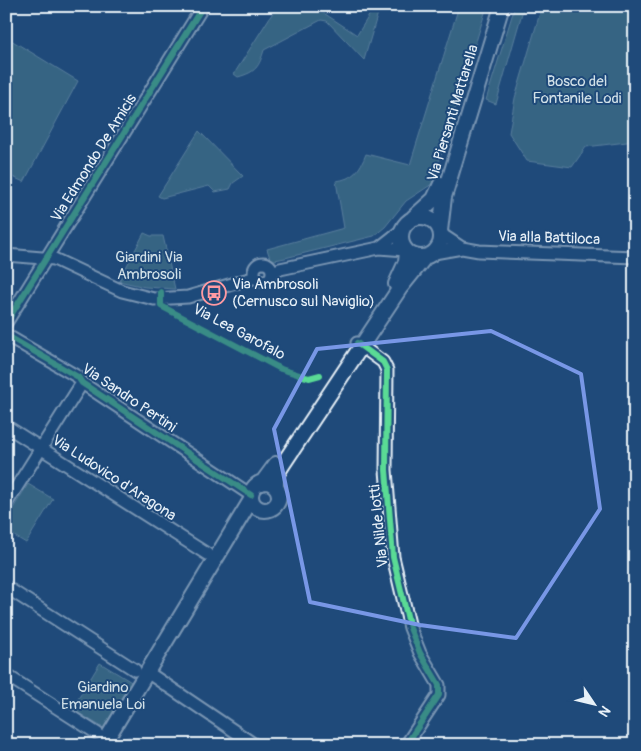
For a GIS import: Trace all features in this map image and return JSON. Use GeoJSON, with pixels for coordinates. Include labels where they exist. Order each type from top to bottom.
{"type":"FeatureCollection","features":[{"type":"Feature","properties":{"kind":"street","name":"Via Edmondo De Amicis"},"geometry":{"type":"LineString","coordinates":[[6,324],[203,6]]}},
{"type":"Feature","properties":{"kind":"street","name":"Via Piersanti Mattarella"},"geometry":{"type":"LineString","coordinates":[[413,218],[434,199],[440,188],[495,6]]}},
{"type":"Feature","properties":{"kind":"street","name":"Via Piersanti Mattarella"},"geometry":{"type":"LineString","coordinates":[[441,232],[444,197],[502,6]]}},
{"type":"Feature","properties":{"kind":"street"},"geometry":{"type":"LineString","coordinates":[[6,675],[100,739],[246,521],[255,495],[402,285],[440,242],[441,232],[437,225],[429,219],[413,218],[402,230],[379,248]]}},
{"type":"Feature","properties":{"kind":"street"},"geometry":{"type":"LineString","coordinates":[[402,230],[401,242],[406,251],[415,257],[429,255]]}},
{"type":"Feature","properties":{"kind":"street","name":"Via alla Battiloca"},"geometry":{"type":"LineString","coordinates":[[441,232],[462,248]]}},
{"type":"Feature","properties":{"kind":"street"},"geometry":{"type":"LineString","coordinates":[[6,254],[47,258],[66,264],[122,291],[154,299],[188,297],[253,275],[265,281],[274,270],[379,248],[406,251]]}},
{"type":"Feature","properties":{"kind":"street","name":"Via alla Battiloca"},"geometry":{"type":"LineString","coordinates":[[429,255],[462,248],[479,251],[635,257]]}},
{"type":"Feature","properties":{"kind":"street"},"geometry":{"type":"LineString","coordinates":[[255,495],[269,510],[277,504],[279,498],[275,480],[279,470],[398,282],[406,251]]}},
{"type":"Feature","properties":{"kind":"street","name":"Via Sandro Pertini"},"geometry":{"type":"LineString","coordinates":[[6,335],[78,377],[82,383],[255,495]]}},
{"type":"Feature","properties":{"kind":"street","name":"Via Nilde Iotti"},"geometry":{"type":"LineString","coordinates":[[359,345],[383,362],[387,370],[386,463],[391,540],[398,580],[410,628],[420,653],[439,684],[439,695],[406,745]]}},
{"type":"Feature","properties":{"kind":"street"},"geometry":{"type":"LineString","coordinates":[[6,504],[82,383]]}},
{"type":"Feature","properties":{"kind":"street","name":"Via Ludovico d'Aragona"},"geometry":{"type":"LineString","coordinates":[[6,426],[206,554]]}},
{"type":"Feature","properties":{"kind":"street"},"geometry":{"type":"LineString","coordinates":[[255,495],[269,483],[276,487]]}},
{"type":"Feature","properties":{"kind":"street"},"geometry":{"type":"LineString","coordinates":[[6,587],[145,673],[255,745]]}},
{"type":"Feature","properties":{"kind":"street"},"geometry":{"type":"LineString","coordinates":[[110,745],[145,673]]}},
{"type":"Feature","properties":{"kind":"highlighted area"},"geometry":{"type":"Polygon","coordinates":[[[491,331],[581,374],[600,509],[516,638],[420,625],[310,602],[274,429],[317,349],[491,331]]]}},
{"type":"Feature","properties":{"kind":"green space"},"geometry":{"type":"Polygon","coordinates":[[[277,6],[313,6],[357,35],[375,6],[380,6],[364,60],[327,21],[321,20],[264,50],[256,68],[238,77],[234,74],[277,6]]]}},
{"type":"Feature","properties":{"kind":"green space"},"geometry":{"type":"Polygon","coordinates":[[[459,6],[487,6],[432,184],[406,201],[385,227],[374,236],[285,258],[275,260],[270,258],[267,249],[344,228],[336,181],[347,178],[355,173],[366,154],[410,165],[459,6]]]}},
{"type":"Feature","properties":{"kind":"green space"},"geometry":{"type":"Polygon","coordinates":[[[515,6],[524,6],[496,104],[486,100],[515,6]]]}},
{"type":"Feature","properties":{"kind":"green space","name":"Bosco del Fontanile Lodi"},"geometry":{"type":"Polygon","coordinates":[[[542,6],[635,6],[635,141],[586,147],[572,167],[527,161],[509,133],[515,98],[542,6]]]}},
{"type":"Feature","properties":{"kind":"green space"},"geometry":{"type":"Polygon","coordinates":[[[6,37],[78,81],[24,182],[6,174],[6,37]]]}},
{"type":"Feature","properties":{"kind":"green space"},"geometry":{"type":"Polygon","coordinates":[[[199,131],[243,176],[233,183],[230,189],[215,192],[209,186],[162,198],[158,196],[199,131]]]}},
{"type":"Feature","properties":{"kind":"green space","name":"Giardini Via Ambrosoli"},"geometry":{"type":"Polygon","coordinates":[[[144,233],[151,236],[163,236],[175,289],[145,287],[119,281],[144,233]]]}},
{"type":"Feature","properties":{"kind":"green space"},"geometry":{"type":"Polygon","coordinates":[[[28,484],[53,499],[26,543],[6,531],[6,520],[28,484]]]}},
{"type":"Feature","properties":{"kind":"green space","name":"Giardino Emanuela Loi"},"geometry":{"type":"Polygon","coordinates":[[[100,663],[133,683],[105,729],[72,709],[100,663]]]}},
{"type":"Feature","properties":{"kind":"cycle path"},"geometry":{"type":"LineString","coordinates":[[6,323],[203,6]]}},
{"type":"Feature","properties":{"kind":"cycle path","name":"Via Lea Garofalo"},"geometry":{"type":"LineString","coordinates":[[161,292],[161,306],[281,369],[309,378],[320,375]]}},
{"type":"Feature","properties":{"kind":"cycle path"},"geometry":{"type":"LineString","coordinates":[[6,335],[78,377],[82,383],[251,495]]}},
{"type":"Feature","properties":{"kind":"cycle path"},"geometry":{"type":"LineString","coordinates":[[357,343],[383,362],[387,370],[386,470],[393,557],[410,628],[420,653],[439,685],[439,695],[406,745]]}},
{"type":"Feature","properties":{"kind":"place","name":"Via Ambrosoli (Cernusco sul Naviglio)"},"geometry":{"type":"Point","coordinates":[214,293]}}]}
